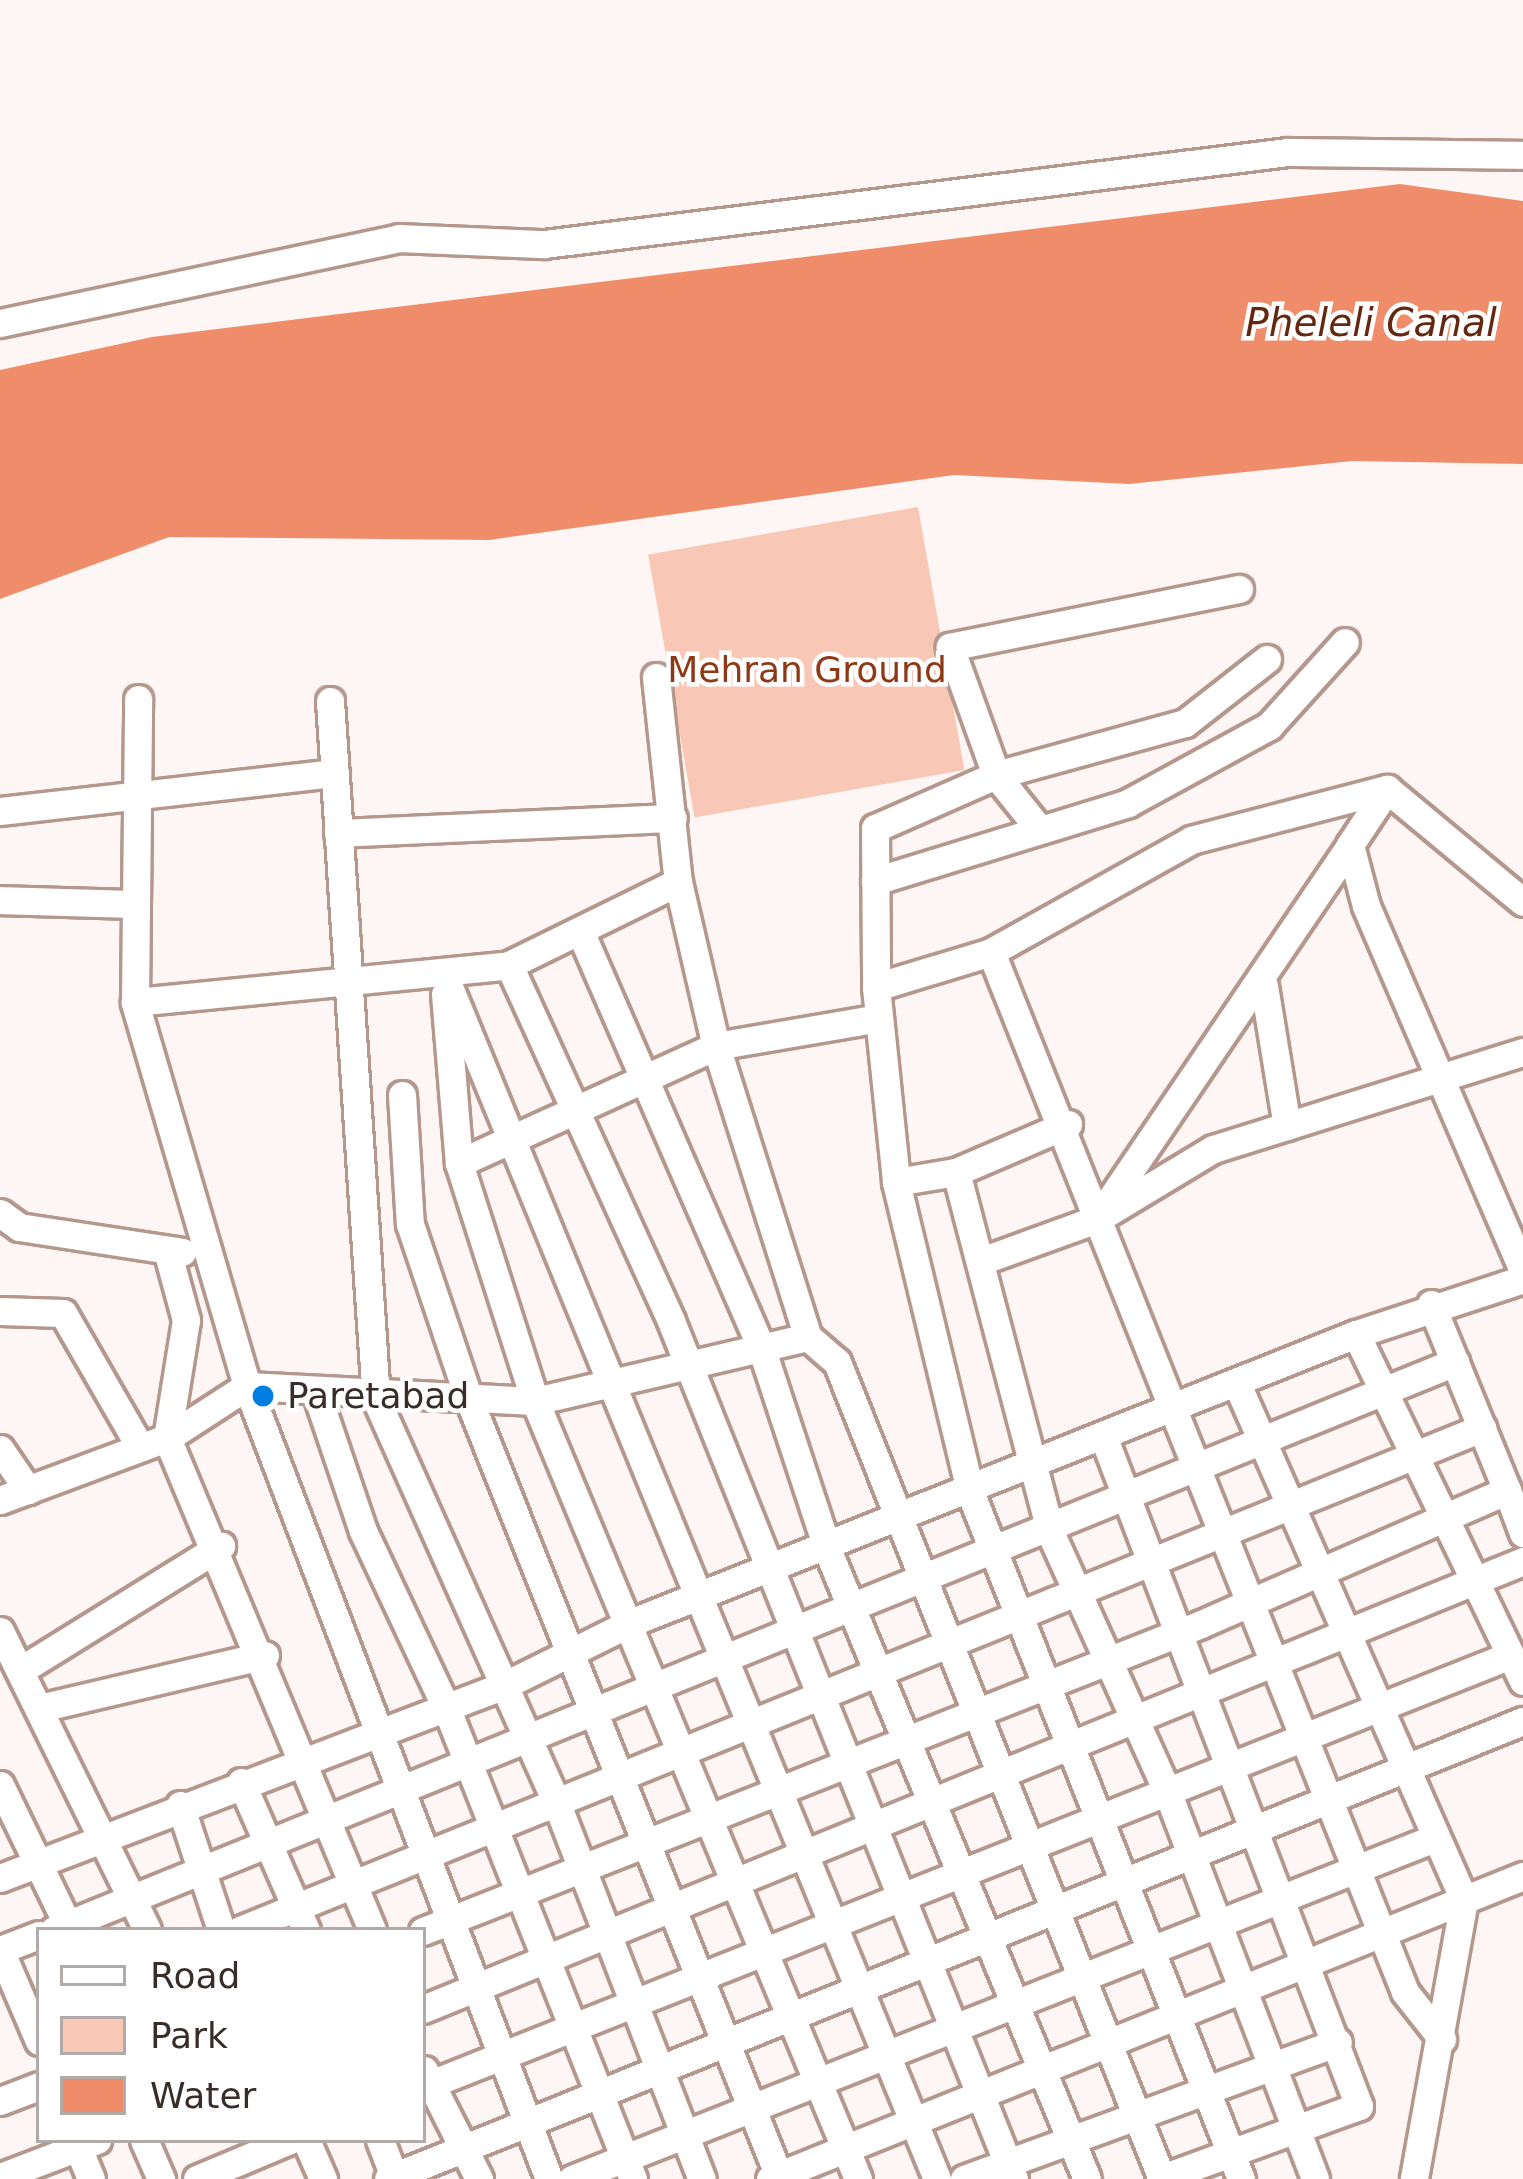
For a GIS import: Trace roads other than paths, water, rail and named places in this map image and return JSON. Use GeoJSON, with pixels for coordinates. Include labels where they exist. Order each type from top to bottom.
{"type":"FeatureCollection","features":[{"type":"Feature","properties":{"kind":"street"},"geometry":{"type":"LineString","coordinates":[[0,323],[399,238],[544,244],[1288,152],[1523,155]]}},
{"type":"Feature","properties":{"kind":"street"},"geometry":{"type":"LineString","coordinates":[[1040,830],[996,775],[950,646],[1239,589]]}},
{"type":"Feature","properties":{"kind":"street"},"geometry":{"type":"LineString","coordinates":[[875,880],[1128,803],[1269,726],[1345,642]]}},
{"type":"Feature","properties":{"kind":"street"},"geometry":{"type":"LineString","coordinates":[[1241,2179],[1154,1943],[1124,1881],[971,1494],[896,1182],[876,987],[875,828],[996,775],[1185,723],[1267,659]]}},
{"type":"Feature","properties":{"kind":"street"},"geometry":{"type":"LineString","coordinates":[[656,676],[678,882],[716,1046],[808,1337],[837,1362],[918,1586],[947,1644],[1058,1910],[1161,2179],[1231,2148],[1359,2106],[1310,1959],[1105,1441]]}},
{"type":"Feature","properties":{"kind":"street"},"geometry":{"type":"LineString","coordinates":[[138,699],[135,1002],[248,1387],[375,1735],[549,2179]]}},
{"type":"Feature","properties":{"kind":"street"},"geometry":{"type":"LineString","coordinates":[[330,701],[376,1399],[557,1804],[702,2179]]}},
{"type":"Feature","properties":{"kind":"street"},"geometry":{"type":"LineString","coordinates":[[0,811],[137,801],[334,773]]}},
{"type":"Feature","properties":{"kind":"street"},"geometry":{"type":"LineString","coordinates":[[876,987],[991,952],[1191,841],[1387,789]]}},
{"type":"Feature","properties":{"kind":"street"},"geometry":{"type":"LineString","coordinates":[[1097,1219],[1264,986],[1387,789]]}},
{"type":"Feature","properties":{"kind":"street"},"geometry":{"type":"LineString","coordinates":[[1387,789],[1523,902]]}},
{"type":"Feature","properties":{"kind":"street"},"geometry":{"type":"LineString","coordinates":[[338,833],[674,818]]}},
{"type":"Feature","properties":{"kind":"street"},"geometry":{"type":"LineString","coordinates":[[1350,845],[1366,906],[1447,1076],[1523,1270]]}},
{"type":"Feature","properties":{"kind":"street"},"geometry":{"type":"LineString","coordinates":[[135,1002],[509,965],[678,882]]}},
{"type":"Feature","properties":{"kind":"street"},"geometry":{"type":"LineString","coordinates":[[0,901],[136,904]]}},
{"type":"Feature","properties":{"kind":"street"},"geometry":{"type":"LineString","coordinates":[[580,931],[762,1350],[828,1551],[938,1804],[1087,2179]]}},
{"type":"Feature","properties":{"kind":"street"},"geometry":{"type":"LineString","coordinates":[[991,952],[1068,1124],[1097,1219],[1170,1411],[1228,1537],[1309,1735],[1405,1992],[1442,2039]]}},
{"type":"Feature","properties":{"kind":"street"},"geometry":{"type":"LineString","coordinates":[[509,965],[578,1109],[688,1372],[766,1577],[902,1894],[924,1963],[1010,2169]]}},
{"type":"Feature","properties":{"kind":"street"},"geometry":{"type":"LineString","coordinates":[[443,972],[618,1387],[699,1604],[781,1790],[937,2179]]}},
{"type":"Feature","properties":{"kind":"street"},"geometry":{"type":"LineString","coordinates":[[443,972],[459,1163],[535,1401],[660,1692],[858,2179]]}},
{"type":"Feature","properties":{"kind":"street"},"geometry":{"type":"LineString","coordinates":[[1264,986],[1287,1126]]}},
{"type":"Feature","properties":{"kind":"street"},"geometry":{"type":"LineString","coordinates":[[459,1163],[518,1143],[644,1075],[716,1046],[879,1018]]}},
{"type":"Feature","properties":{"kind":"street"},"geometry":{"type":"LineString","coordinates":[[981,1261],[1097,1219],[1213,1149],[1523,1052]]}},
{"type":"Feature","properties":{"kind":"street"},"geometry":{"type":"LineString","coordinates":[[402,1095],[410,1224],[470,1402],[565,1655],[621,1778],[754,2109],[776,2178],[1107,2040],[1523,1876]]}},
{"type":"Feature","properties":{"kind":"street"},"geometry":{"type":"LineString","coordinates":[[896,1182],[956,1172],[1068,1124]]}},
{"type":"Feature","properties":{"kind":"street"},"geometry":{"type":"LineString","coordinates":[[956,1172],[1051,1534],[1108,1656],[1132,1723],[1167,1791],[1275,2063],[1315,2179]]}},
{"type":"Feature","properties":{"kind":"street"},"geometry":{"type":"LineString","coordinates":[[0,1214],[19,1227],[209,1256]]}},
{"type":"Feature","properties":{"kind":"street"},"geometry":{"type":"LineString","coordinates":[[154,1442],[186,1320],[167,1250]]}},
{"type":"Feature","properties":{"kind":"street"},"geometry":{"type":"LineString","coordinates":[[0,1878],[105,1832],[505,1685],[630,1624],[699,1604],[1431,1304],[1523,1279]]}},
{"type":"Feature","properties":{"kind":"street"},"geometry":{"type":"LineString","coordinates":[[1431,1304],[1523,1533]]}},
{"type":"Feature","properties":{"kind":"street"},"geometry":{"type":"LineString","coordinates":[[0,1311],[63,1313],[221,1546],[371,1927]]}},
{"type":"Feature","properties":{"kind":"street"},"geometry":{"type":"LineString","coordinates":[[1356,1334],[1388,1389],[1523,1682]]}},
{"type":"Feature","properties":{"kind":"street"},"geometry":{"type":"LineString","coordinates":[[0,1500],[154,1442],[248,1387],[376,1399],[535,1401],[688,1372],[808,1337]]}},
{"type":"Feature","properties":{"kind":"street"},"geometry":{"type":"LineString","coordinates":[[66,1927],[133,1895],[400,1795],[1130,1502],[1197,1469],[1455,1362]]}},
{"type":"Feature","properties":{"kind":"street"},"geometry":{"type":"LineString","coordinates":[[1237,1384],[1432,1838],[1465,1900],[1414,2179]]}},
{"type":"Feature","properties":{"kind":"street"},"geometry":{"type":"LineString","coordinates":[[316,1392],[363,1531],[446,1707],[490,1832],[629,2169]]}},
{"type":"Feature","properties":{"kind":"street"},"geometry":{"type":"LineString","coordinates":[[256,1927],[303,1918],[354,1884],[621,1778],[686,1757],[947,1644],[1155,1569],[1482,1428]]}},
{"type":"Feature","properties":{"kind":"street"},"geometry":{"type":"LineString","coordinates":[[0,1449],[28,1490]]}},
{"type":"Feature","properties":{"kind":"street"},"geometry":{"type":"LineString","coordinates":[[426,1930],[847,1765],[1043,1681],[1178,1632],[1507,1490]]}},
{"type":"Feature","properties":{"kind":"street"},"geometry":{"type":"LineString","coordinates":[[24,1668],[221,1546]]}},
{"type":"Feature","properties":{"kind":"street"},"geometry":{"type":"LineString","coordinates":[[426,2008],[1132,1723],[1348,1641],[1523,1561]]}},
{"type":"Feature","properties":{"kind":"street"},"geometry":{"type":"LineString","coordinates":[[0,1631],[44,1707],[146,1927]]}},
{"type":"Feature","properties":{"kind":"street"},"geometry":{"type":"LineString","coordinates":[[44,1707],[265,1655]]}},
{"type":"Feature","properties":{"kind":"street"},"geometry":{"type":"LineString","coordinates":[[426,2079],[700,1981],[837,1926],[902,1894],[1508,1656]]}},
{"type":"Feature","properties":{"kind":"street"},"geometry":{"type":"LineString","coordinates":[[381,2143],[392,2178],[462,2145],[1523,1721]]}},
{"type":"Feature","properties":{"kind":"street"},"geometry":{"type":"LineString","coordinates":[[241,1782],[303,1918]]}},
{"type":"Feature","properties":{"kind":"street"},"geometry":{"type":"LineString","coordinates":[[0,1785],[64,1927]]}},
{"type":"Feature","properties":{"kind":"street"},"geometry":{"type":"LineString","coordinates":[[180,1805],[220,1927]]}},
{"type":"Feature","properties":{"kind":"street"},"geometry":{"type":"LineString","coordinates":[[572,2179],[629,2169],[687,2136],[1017,1999],[1280,1891],[1432,1838]]}},
{"type":"Feature","properties":{"kind":"street"},"geometry":{"type":"LineString","coordinates":[[0,2023],[35,2022],[0,1950],[36,1936]]}},
{"type":"Feature","properties":{"kind":"street"},"geometry":{"type":"LineString","coordinates":[[964,2179],[1010,2169],[1070,2136],[1338,2042]]}},
{"type":"Feature","properties":{"kind":"street"},"geometry":{"type":"LineString","coordinates":[[426,2081],[479,2179]]}},
{"type":"Feature","properties":{"kind":"street"},"geometry":{"type":"LineString","coordinates":[[0,2101],[36,2087]]}},
{"type":"Feature","properties":{"kind":"street"},"geometry":{"type":"LineString","coordinates":[[6,2170],[80,2143]]}},
{"type":"Feature","properties":{"kind":"street"},"geometry":{"type":"LineString","coordinates":[[83,2143],[91,2179]]}},
{"type":"Feature","properties":{"kind":"street"},"geometry":{"type":"LineString","coordinates":[[145,2143],[160,2179]]}},
{"type":"Feature","properties":{"kind":"street"},"geometry":{"type":"LineString","coordinates":[[197,2179],[282,2143]]}},
{"type":"Feature","properties":{"kind":"street"},"geometry":{"type":"LineString","coordinates":[[307,2143],[323,2179]]}},
{"type":"Feature","properties":{"kind":"water","name":"Pheleli Canal"},"geometry":{"type":"Polygon","coordinates":[[[1400,184],[1523,201],[1523,464],[1352,461],[1129,484],[954,475],[489,540],[169,537],[0,599],[0,370],[152,337],[1400,184]]]}},
{"type":"Feature","properties":{"kind":"place","name":"Paretabad"},"geometry":{"type":"Point","coordinates":[263,1396]}},
{"type":"Feature","properties":{"kind":"park label","name":"Mehran Ground"},"geometry":{"type":"Point","coordinates":[807,670]}}]}
